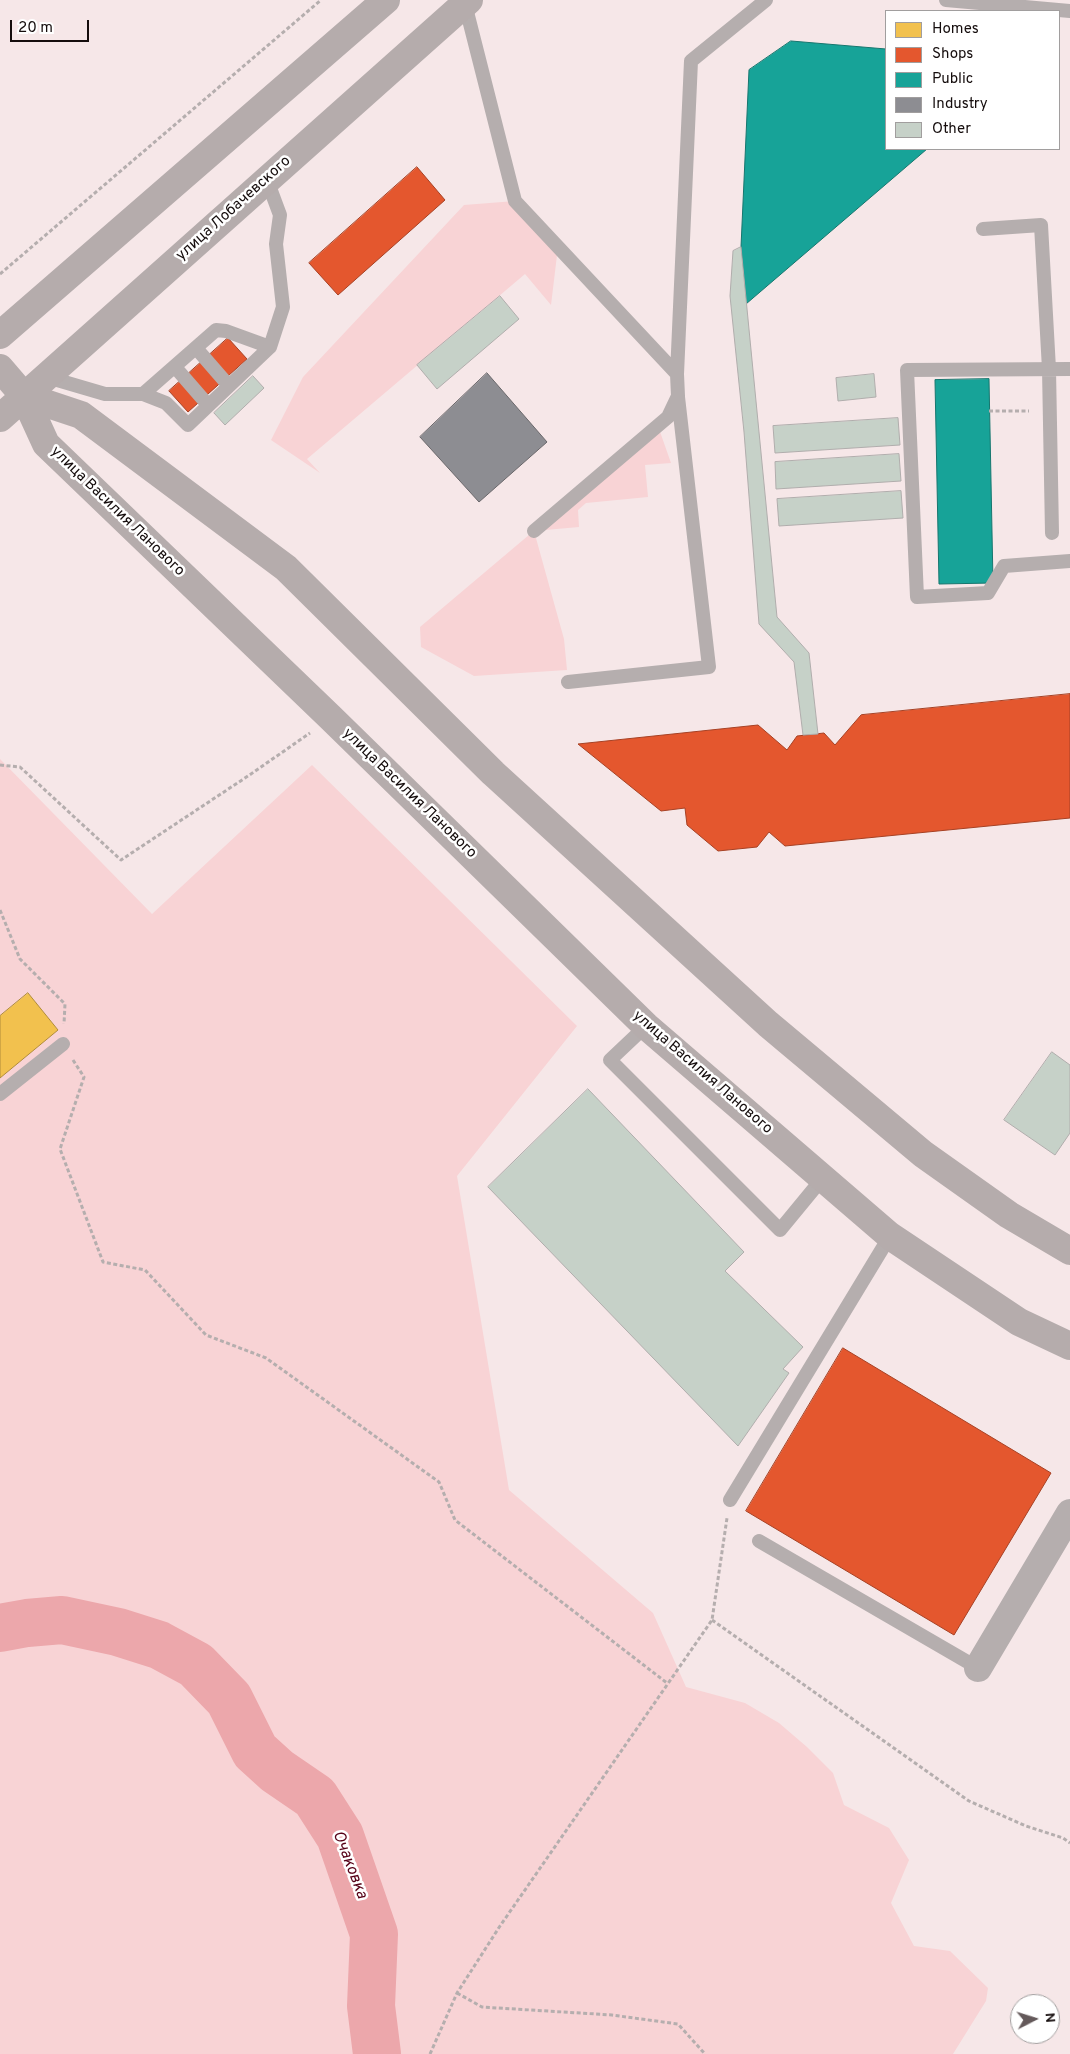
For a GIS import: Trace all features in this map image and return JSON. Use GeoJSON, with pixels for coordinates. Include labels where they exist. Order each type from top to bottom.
{"type":"FeatureCollection","features":[{"type":"Feature","properties":{"kind":"street"},"geometry":{"type":"LineString","coordinates":[[0,335],[386,0]]}},
{"type":"Feature","properties":{"kind":"street","name":"улица Лобачевского"},"geometry":{"type":"LineString","coordinates":[[0,418],[467,2]]}},
{"type":"Feature","properties":{"kind":"street"},"geometry":{"type":"LineString","coordinates":[[0,368],[24,396],[81,415],[286,568],[493,773],[768,1024],[923,1154],[1009,1215],[1070,1251]]}},
{"type":"Feature","properties":{"kind":"street","name":"улица Василия Ланового"},"geometry":{"type":"LineString","coordinates":[[24,396],[46,444],[331,718],[646,1026],[890,1236],[1019,1322],[1070,1346]]}},
{"type":"Feature","properties":{"kind":"street"},"geometry":{"type":"LineString","coordinates":[[978,1668],[1070,1513]]}},
{"type":"Feature","properties":{"kind":"lane"},"geometry":{"type":"LineString","coordinates":[[568,682],[709,667],[677,374],[691,61],[766,0]]}},
{"type":"Feature","properties":{"kind":"lane"},"geometry":{"type":"LineString","coordinates":[[946,0],[1059,10]]}},
{"type":"Feature","properties":{"kind":"lane"},"geometry":{"type":"LineString","coordinates":[[467,2],[516,201],[677,374]]}},
{"type":"Feature","properties":{"kind":"lane"},"geometry":{"type":"LineString","coordinates":[[47,377],[105,394],[143,394],[166,402],[188,425],[270,347],[283,307],[276,244],[280,215],[267,180]]}},
{"type":"Feature","properties":{"kind":"lane"},"geometry":{"type":"LineString","coordinates":[[983,229],[1042,226],[1049,369],[1052,533]]}},
{"type":"Feature","properties":{"kind":"lane"},"geometry":{"type":"LineString","coordinates":[[143,394],[216,330],[226,331],[270,347]]}},
{"type":"Feature","properties":{"kind":"lane"},"geometry":{"type":"LineString","coordinates":[[196,348],[229,386]]}},
{"type":"Feature","properties":{"kind":"lane"},"geometry":{"type":"LineString","coordinates":[[175,367],[208,405]]}},
{"type":"Feature","properties":{"kind":"lane"},"geometry":{"type":"LineString","coordinates":[[1070,369],[907,370],[917,597],[988,593],[1004,566],[1070,560]]}},
{"type":"Feature","properties":{"kind":"lane"},"geometry":{"type":"LineString","coordinates":[[534,531],[668,417],[678,396]]}},
{"type":"Feature","properties":{"kind":"lane"},"geometry":{"type":"LineString","coordinates":[[646,1026],[610,1060],[780,1230],[822,1179]]}},
{"type":"Feature","properties":{"kind":"lane"},"geometry":{"type":"LineString","coordinates":[[0,1094],[63,1044]]}},
{"type":"Feature","properties":{"kind":"lane"},"geometry":{"type":"LineString","coordinates":[[730,1500],[890,1236]]}},
{"type":"Feature","properties":{"kind":"lane"},"geometry":{"type":"LineString","coordinates":[[760,1541],[978,1668]]}},
{"type":"Feature","properties":{"kind":"path"},"geometry":{"type":"LineString","coordinates":[[0,274],[321,0]]}},
{"type":"Feature","properties":{"kind":"path"},"geometry":{"type":"LineString","coordinates":[[990,411],[1050,412]]}},
{"type":"Feature","properties":{"kind":"path"},"geometry":{"type":"LineString","coordinates":[[0,765],[20,767],[121,860],[248,776],[331,718]]}},
{"type":"Feature","properties":{"kind":"path"},"geometry":{"type":"LineString","coordinates":[[0,910],[20,959],[65,1004],[63,1044],[84,1077],[60,1149],[103,1262],[145,1270],[206,1336],[266,1358],[439,1482],[455,1520],[667,1683]]}},
{"type":"Feature","properties":{"kind":"path"},"geometry":{"type":"LineString","coordinates":[[430,2054],[457,1993],[500,1926],[712,1620],[730,1500]]}},
{"type":"Feature","properties":{"kind":"path"},"geometry":{"type":"LineString","coordinates":[[712,1620],[969,1801],[1026,1826],[1063,1838],[1070,1843]]}},
{"type":"Feature","properties":{"kind":"path"},"geometry":{"type":"LineString","coordinates":[[457,1993],[482,2007],[612,2015],[678,2024],[706,2054]]}},
{"type":"Feature","properties":{"kind":"shaded area"},"geometry":{"type":"Polygon","coordinates":[[[515,201],[558,247],[551,305],[525,274],[307,459],[320,473],[271,440],[303,377],[464,205],[515,201]]]}},
{"type":"Feature","properties":{"kind":"shaded area"},"geometry":{"type":"Polygon","coordinates":[[[658,426],[671,463],[645,465],[648,497],[586,503],[578,510],[579,527],[534,531],[564,639],[567,670],[474,676],[421,647],[420,627],[658,426]]]}},
{"type":"Feature","properties":{"kind":"shaded area"},"geometry":{"type":"Polygon","coordinates":[[[0,759],[152,914],[312,765],[577,1026],[457,1176],[509,1490],[653,1613],[686,1687],[745,1703],[779,1723],[833,1773],[844,1805],[889,1828],[909,1860],[891,1903],[914,1946],[950,1951],[988,1988],[986,2001],[953,2054],[0,2054],[0,1078],[58,1030],[28,993],[0,1016],[0,759]]]}},
{"type":"Feature","properties":{"kind":"building: Homes"},"geometry":{"type":"Polygon","coordinates":[[[28,993],[58,1030],[0,1078],[0,1016],[28,993]]]}},
{"type":"Feature","properties":{"kind":"building: Shops"},"geometry":{"type":"Polygon","coordinates":[[[417,167],[445,200],[338,295],[309,263],[417,167]]]}},
{"type":"Feature","properties":{"kind":"building: Shops"},"geometry":{"type":"Polygon","coordinates":[[[228,338],[247,359],[188,412],[169,391],[228,338]]]}},
{"type":"Feature","properties":{"kind":"building: Shops"},"geometry":{"type":"Polygon","coordinates":[[[1070,694],[1070,818],[785,846],[769,832],[757,847],[718,851],[687,825],[685,808],[661,811],[578,744],[758,725],[787,750],[797,736],[824,733],[835,745],[861,715],[1070,694]]]}},
{"type":"Feature","properties":{"kind":"building: Shops"},"geometry":{"type":"Polygon","coordinates":[[[843,1348],[1051,1473],[954,1635],[746,1511],[843,1348]]]}},
{"type":"Feature","properties":{"kind":"building: Public"},"geometry":{"type":"Polygon","coordinates":[[[791,41],[885,49],[885,150],[926,150],[746,304],[741,247],[749,70],[791,41]]]}},
{"type":"Feature","properties":{"kind":"building: Public"},"geometry":{"type":"Polygon","coordinates":[[[989,379],[993,583],[939,584],[935,380],[989,379]]]}},
{"type":"Feature","properties":{"kind":"building: Industry"},"geometry":{"type":"Polygon","coordinates":[[[487,373],[547,442],[479,502],[420,437],[487,373]]]}},
{"type":"Feature","properties":{"kind":"building: Other"},"geometry":{"type":"Polygon","coordinates":[[[741,247],[777,617],[809,653],[818,734],[803,735],[794,662],[759,624],[744,432],[730,296],[733,251],[741,247]]]}},
{"type":"Feature","properties":{"kind":"building: Other"},"geometry":{"type":"Polygon","coordinates":[[[500,296],[519,319],[437,389],[417,365],[500,296]]]}},
{"type":"Feature","properties":{"kind":"building: Other"},"geometry":{"type":"Polygon","coordinates":[[[874,374],[876,397],[838,401],[836,378],[874,374]]]}},
{"type":"Feature","properties":{"kind":"building: Other"},"geometry":{"type":"Polygon","coordinates":[[[253,376],[264,388],[225,425],[214,413],[253,376]]]}},
{"type":"Feature","properties":{"kind":"building: Other"},"geometry":{"type":"Polygon","coordinates":[[[898,418],[900,445],[775,453],[773,426],[898,418]]]}},
{"type":"Feature","properties":{"kind":"building: Other"},"geometry":{"type":"Polygon","coordinates":[[[899,454],[901,481],[776,489],[775,462],[899,454]]]}},
{"type":"Feature","properties":{"kind":"building: Other"},"geometry":{"type":"Polygon","coordinates":[[[901,491],[903,518],[779,526],[777,499],[901,491]]]}},
{"type":"Feature","properties":{"kind":"building: Other"},"geometry":{"type":"Polygon","coordinates":[[[1052,1052],[1070,1065],[1070,1133],[1055,1155],[1004,1120],[1052,1052]]]}},
{"type":"Feature","properties":{"kind":"building: Other"},"geometry":{"type":"Polygon","coordinates":[[[588,1089],[744,1252],[725,1271],[803,1347],[783,1369],[789,1373],[738,1446],[488,1187],[588,1089]]]}},
{"type":"Feature","properties":{"kind":"waterway","name":"Очаковка"},"geometry":{"type":"LineString","coordinates":[[0,1628],[27,1623],[62,1620],[118,1632],[159,1645],[196,1665],[229,1699],[255,1751],[277,1771],[315,1797],[340,1836],[374,1934],[371,2006],[377,2054]]}}]}
